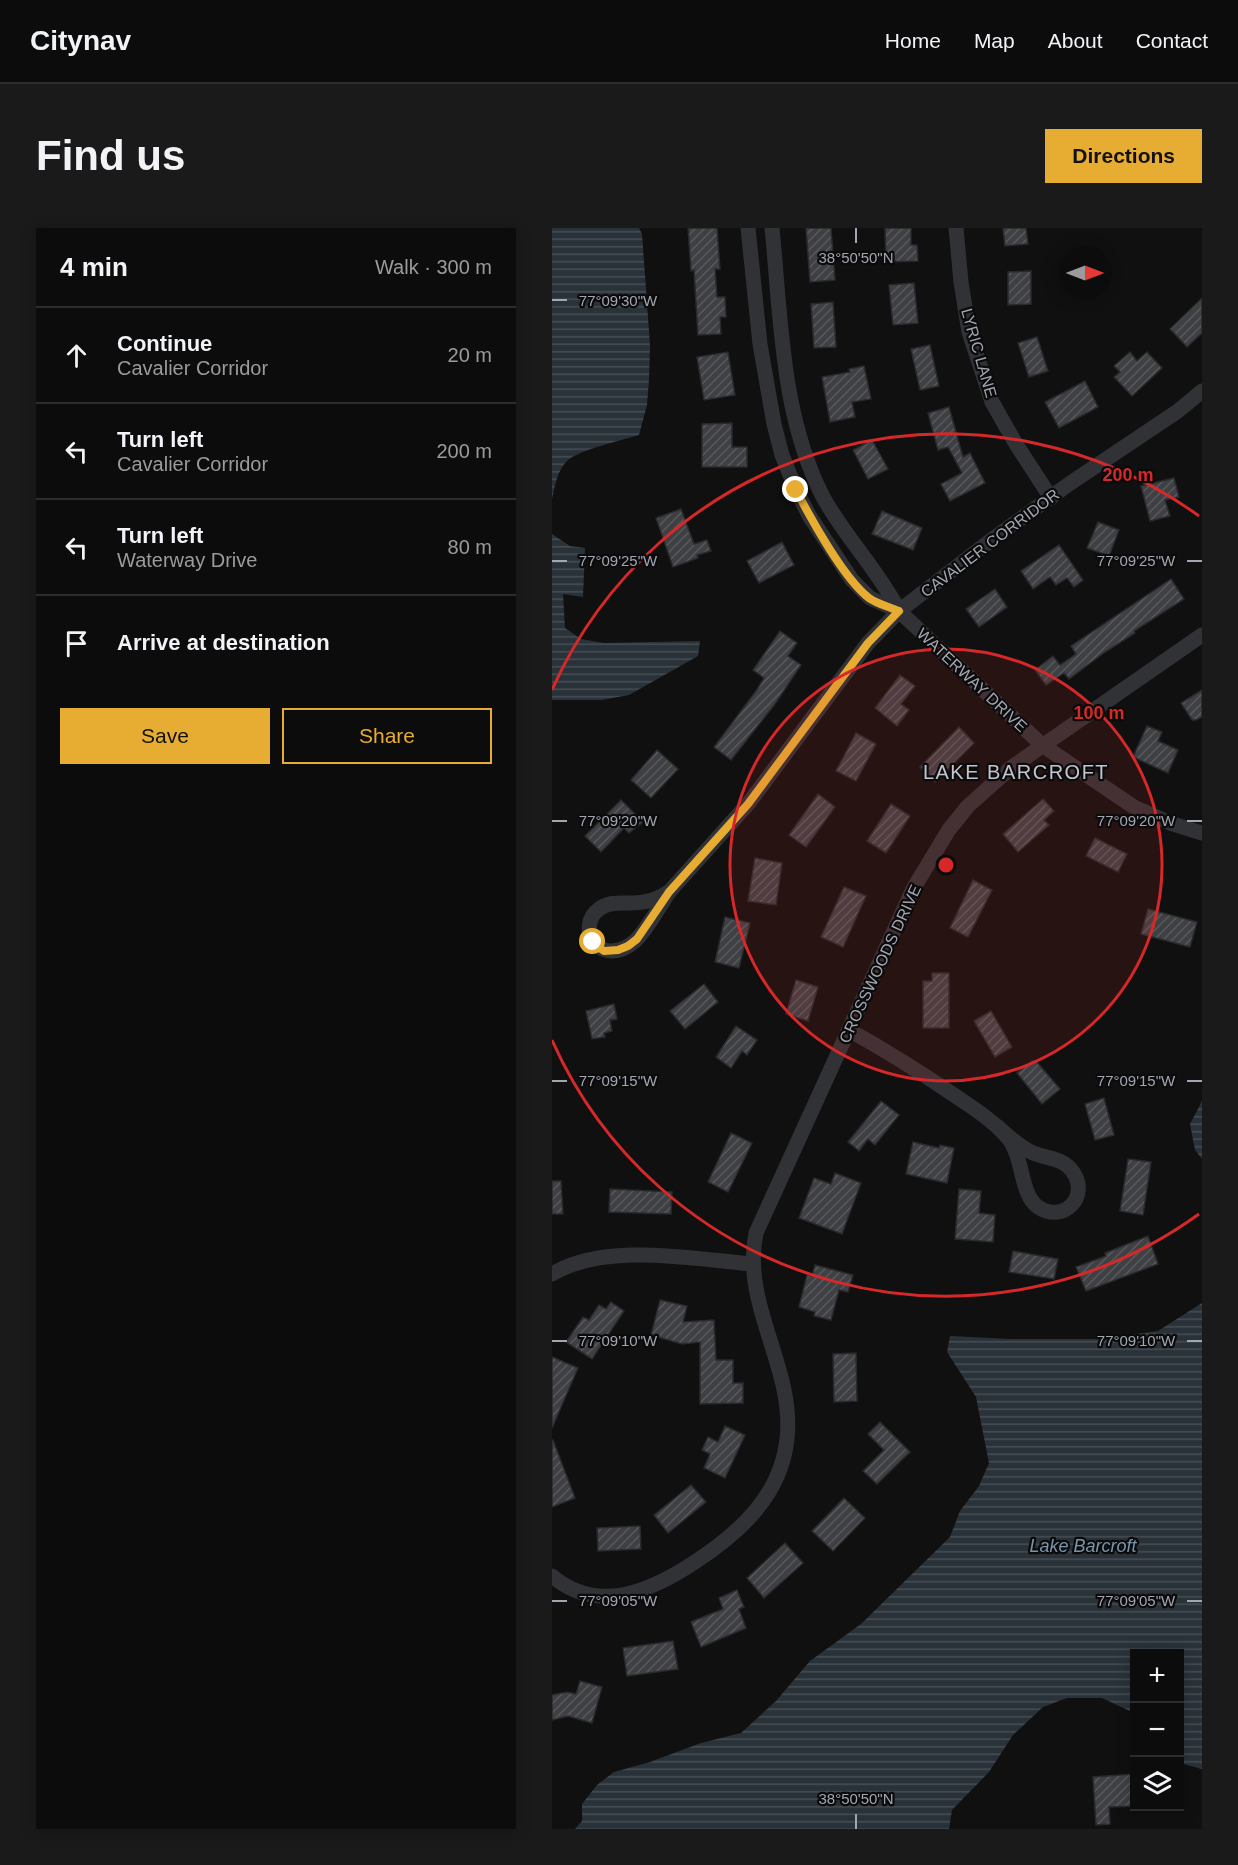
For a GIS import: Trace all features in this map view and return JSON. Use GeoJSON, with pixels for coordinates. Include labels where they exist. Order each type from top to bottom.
{"type":"FeatureCollection","features":[{"type":"Feature","properties":{"kind":"street","name":"WATERWAY DRIVE"},"geometry":{"type":"LineString","coordinates":[[748,228],[760,344],[774,424],[782,455],[810,517],[852,580],[870,598],[899,611],[1042,745],[1134,807],[1170,823],[1202,833]]}},
{"type":"Feature","properties":{"kind":"street"},"geometry":{"type":"LineString","coordinates":[[772,228],[790,395],[805,454],[823,495],[840,525],[885,585],[899,611]]}},
{"type":"Feature","properties":{"kind":"street","name":"LYRIC LANE"},"geometry":{"type":"LineString","coordinates":[[956,228],[969,332],[992,402],[1051,498]]}},
{"type":"Feature","properties":{"kind":"street","name":"CAVALIER CORRIDOR"},"geometry":{"type":"LineString","coordinates":[[669,892],[657,899],[641,903],[615,903],[600,908],[594,914],[591,923],[593,942],[604,951],[618,950],[637,939],[669,892],[748,804],[868,643],[899,611],[994,538],[1178,411],[1202,391]]}},
{"type":"Feature","properties":{"kind":"street","name":"CROSSWOODS DRIVE"},"geometry":{"type":"LineString","coordinates":[[552,1576],[574,1590],[593,1596],[610,1597],[632,1593],[655,1585],[678,1573],[736,1533],[753,1516],[767,1496],[784,1458],[788,1418],[782,1381],[760,1308],[752,1264],[756,1233],[913,889],[948,831],[985,790],[1042,745],[1202,634]]}},
{"type":"Feature","properties":{"kind":"street"},"geometry":{"type":"LineString","coordinates":[[849,1030],[941,1086],[997,1126],[1014,1141],[1033,1153],[1058,1160],[1073,1172],[1079,1183],[1073,1205],[1064,1211],[1054,1213],[1038,1207],[1030,1199],[1018,1156],[1009,1139],[997,1126]]}},
{"type":"Feature","properties":{"kind":"street"},"geometry":{"type":"LineString","coordinates":[[552,1274],[569,1266],[615,1256],[647,1255],[752,1264]]}},
{"type":"Feature","properties":{"kind":"water"},"geometry":{"type":"Polygon","coordinates":[[[552,228],[639,228],[642,234],[650,345],[647,405],[639,435],[591,449],[568,460],[559,473],[552,499],[552,228]]]}},
{"type":"Feature","properties":{"kind":"water"},"geometry":{"type":"Polygon","coordinates":[[[552,534],[570,546],[585,548],[583,597],[563,594],[565,628],[581,639],[604,643],[700,641],[698,656],[629,695],[602,700],[552,700],[552,534]]]}},
{"type":"Feature","properties":{"kind":"water"},"geometry":{"type":"Polygon","coordinates":[[[1202,1101],[1202,1159],[1195,1150],[1190,1124],[1202,1101]]]}},
{"type":"Feature","properties":{"kind":"water","name":"Lake Barcroft"},"geometry":{"type":"Polygon","coordinates":[[[1202,1303],[1202,1769],[1184,1764],[1184,1649],[1130,1649],[1130,1711],[1102,1698],[1067,1698],[1043,1707],[1013,1735],[989,1772],[952,1810],[949,1829],[575,1829],[582,1821],[582,1804],[597,1785],[614,1772],[650,1762],[701,1743],[741,1733],[776,1701],[810,1661],[861,1624],[950,1537],[960,1511],[979,1486],[989,1463],[976,1397],[947,1352],[950,1336],[1010,1339],[1101,1339],[1158,1331],[1202,1303]]]}},
{"type":"Feature","properties":{"kind":"building"},"geometry":{"type":"Polygon","coordinates":[[[688,228],[717,228],[720,269],[715,269],[717,297],[725,297],[726,317],[720,317],[721,334],[698,335],[694,270],[691,271],[688,228]]]}},
{"type":"Feature","properties":{"kind":"building"},"geometry":{"type":"Polygon","coordinates":[[[806,228],[831,228],[835,280],[810,282],[806,228]]]}},
{"type":"Feature","properties":{"kind":"building"},"geometry":{"type":"Polygon","coordinates":[[[885,228],[911,228],[911,245],[917,245],[918,261],[886,262],[885,228]]]}},
{"type":"Feature","properties":{"kind":"building"},"geometry":{"type":"Polygon","coordinates":[[[1003,228],[1026,228],[1028,244],[1005,246],[1003,228]]]}},
{"type":"Feature","properties":{"kind":"building"},"geometry":{"type":"Polygon","coordinates":[[[1031,271],[1031,304],[1008,305],[1008,272],[1031,271]]]}},
{"type":"Feature","properties":{"kind":"building"},"geometry":{"type":"Polygon","coordinates":[[[914,283],[918,323],[893,325],[889,285],[914,283]]]}},
{"type":"Feature","properties":{"kind":"building"},"geometry":{"type":"Polygon","coordinates":[[[1202,298],[1202,333],[1187,347],[1170,329],[1202,298]]]}},
{"type":"Feature","properties":{"kind":"building"},"geometry":{"type":"Polygon","coordinates":[[[833,302],[836,347],[814,348],[811,304],[833,302]]]}},
{"type":"Feature","properties":{"kind":"building"},"geometry":{"type":"Polygon","coordinates":[[[1037,337],[1048,371],[1029,377],[1018,343],[1037,337]]]}},
{"type":"Feature","properties":{"kind":"building"},"geometry":{"type":"Polygon","coordinates":[[[930,345],[939,386],[920,390],[911,349],[930,345]]]}},
{"type":"Feature","properties":{"kind":"building"},"geometry":{"type":"Polygon","coordinates":[[[728,352],[735,395],[704,400],[697,357],[728,352]]]}},
{"type":"Feature","properties":{"kind":"building"},"geometry":{"type":"Polygon","coordinates":[[[1130,352],[1137,361],[1147,352],[1162,368],[1132,396],[1114,377],[1120,372],[1114,366],[1130,352]]]}},
{"type":"Feature","properties":{"kind":"building"},"geometry":{"type":"Polygon","coordinates":[[[864,366],[871,399],[852,402],[855,417],[830,422],[822,377],[850,372],[849,369],[864,366]]]}},
{"type":"Feature","properties":{"kind":"building"},"geometry":{"type":"Polygon","coordinates":[[[1085,381],[1098,407],[1059,428],[1045,402],[1085,381]]]}},
{"type":"Feature","properties":{"kind":"building"},"geometry":{"type":"Polygon","coordinates":[[[949,407],[963,457],[970,453],[985,483],[950,501],[941,484],[962,473],[948,447],[938,450],[928,413],[949,407]]]}},
{"type":"Feature","properties":{"kind":"building"},"geometry":{"type":"Polygon","coordinates":[[[732,423],[732,447],[747,447],[747,467],[702,467],[702,424],[732,423]]]}},
{"type":"Feature","properties":{"kind":"building"},"geometry":{"type":"Polygon","coordinates":[[[872,440],[888,469],[868,479],[853,450],[872,440]]]}},
{"type":"Feature","properties":{"kind":"building"},"geometry":{"type":"Polygon","coordinates":[[[1174,478],[1179,497],[1165,500],[1170,516],[1150,521],[1141,486],[1174,478]]]}},
{"type":"Feature","properties":{"kind":"building"},"geometry":{"type":"Polygon","coordinates":[[[681,509],[694,544],[707,540],[711,551],[673,567],[656,518],[681,509]]]}},
{"type":"Feature","properties":{"kind":"building"},"geometry":{"type":"Polygon","coordinates":[[[882,511],[922,528],[913,550],[872,534],[882,511]]]}},
{"type":"Feature","properties":{"kind":"building"},"geometry":{"type":"Polygon","coordinates":[[[1098,522],[1119,530],[1109,556],[1087,548],[1098,522]]]}},
{"type":"Feature","properties":{"kind":"building"},"geometry":{"type":"Polygon","coordinates":[[[782,542],[794,565],[759,583],[747,561],[782,542]]]}},
{"type":"Feature","properties":{"kind":"building"},"geometry":{"type":"Polygon","coordinates":[[[1059,545],[1083,580],[1074,587],[1067,578],[1056,585],[1050,577],[1033,589],[1021,571],[1059,545]]]}},
{"type":"Feature","properties":{"kind":"building"},"geometry":{"type":"Polygon","coordinates":[[[1171,579],[1184,599],[1134,631],[1135,633],[1069,679],[1064,673],[1046,685],[1035,670],[1053,656],[1060,665],[1076,654],[1071,646],[1171,579]]]}},
{"type":"Feature","properties":{"kind":"building"},"geometry":{"type":"Polygon","coordinates":[[[995,589],[1007,607],[979,627],[966,609],[995,589]]]}},
{"type":"Feature","properties":{"kind":"building"},"geometry":{"type":"Polygon","coordinates":[[[780,631],[797,643],[788,656],[801,665],[775,704],[731,760],[714,747],[764,678],[753,670],[780,631]]]}},
{"type":"Feature","properties":{"kind":"building"},"geometry":{"type":"Polygon","coordinates":[[[900,675],[915,686],[901,704],[909,710],[897,726],[875,708],[900,675]]]}},
{"type":"Feature","properties":{"kind":"building"},"geometry":{"type":"Polygon","coordinates":[[[1202,690],[1202,717],[1192,720],[1181,703],[1202,690]]]}},
{"type":"Feature","properties":{"kind":"building"},"geometry":{"type":"Polygon","coordinates":[[[1147,726],[1162,732],[1158,741],[1178,750],[1168,773],[1133,757],[1147,726]]]}},
{"type":"Feature","properties":{"kind":"building"},"geometry":{"type":"Polygon","coordinates":[[[959,727],[974,743],[935,782],[920,767],[959,727]]]}},
{"type":"Feature","properties":{"kind":"building"},"geometry":{"type":"Polygon","coordinates":[[[856,733],[876,744],[856,781],[836,771],[856,733]]]}},
{"type":"Feature","properties":{"kind":"building"},"geometry":{"type":"Polygon","coordinates":[[[657,750],[678,769],[651,798],[631,780],[657,750]]]}},
{"type":"Feature","properties":{"kind":"building"},"geometry":{"type":"Polygon","coordinates":[[[818,794],[835,807],[806,847],[789,835],[818,794]]]}},
{"type":"Feature","properties":{"kind":"building"},"geometry":{"type":"Polygon","coordinates":[[[1043,799],[1054,811],[1044,820],[1049,825],[1018,852],[1003,834],[1043,799]]]}},
{"type":"Feature","properties":{"kind":"building"},"geometry":{"type":"Polygon","coordinates":[[[621,800],[643,822],[629,833],[624,828],[601,852],[585,836],[621,800]]]}},
{"type":"Feature","properties":{"kind":"building"},"geometry":{"type":"Polygon","coordinates":[[[891,804],[910,816],[886,853],[867,841],[891,804]]]}},
{"type":"Feature","properties":{"kind":"building"},"geometry":{"type":"Polygon","coordinates":[[[1095,838],[1127,854],[1118,872],[1086,856],[1095,838]]]}},
{"type":"Feature","properties":{"kind":"building"},"geometry":{"type":"Polygon","coordinates":[[[755,858],[782,863],[776,905],[748,901],[755,858]]]}},
{"type":"Feature","properties":{"kind":"building"},"geometry":{"type":"Polygon","coordinates":[[[973,880],[992,890],[968,937],[950,928],[973,880]]]}},
{"type":"Feature","properties":{"kind":"building"},"geometry":{"type":"Polygon","coordinates":[[[844,887],[866,896],[843,947],[821,937],[844,887]]]}},
{"type":"Feature","properties":{"kind":"building"},"geometry":{"type":"Polygon","coordinates":[[[1148,909],[1197,922],[1190,947],[1141,934],[1148,909]]]}},
{"type":"Feature","properties":{"kind":"building"},"geometry":{"type":"Polygon","coordinates":[[[725,917],[750,923],[739,968],[715,962],[725,917]]]}},
{"type":"Feature","properties":{"kind":"building"},"geometry":{"type":"Polygon","coordinates":[[[932,973],[949,973],[949,1028],[923,1028],[923,981],[932,981],[932,973]]]}},
{"type":"Feature","properties":{"kind":"building"},"geometry":{"type":"Polygon","coordinates":[[[796,980],[818,987],[808,1021],[786,1014],[796,980]]]}},
{"type":"Feature","properties":{"kind":"building"},"geometry":{"type":"Polygon","coordinates":[[[704,984],[718,1002],[685,1029],[670,1011],[704,984]]]}},
{"type":"Feature","properties":{"kind":"building"},"geometry":{"type":"Polygon","coordinates":[[[614,1004],[617,1019],[610,1020],[612,1031],[604,1033],[605,1037],[592,1039],[586,1011],[614,1004]]]}},
{"type":"Feature","properties":{"kind":"building"},"geometry":{"type":"Polygon","coordinates":[[[991,1011],[1012,1047],[995,1057],[974,1021],[991,1011]]]}},
{"type":"Feature","properties":{"kind":"building"},"geometry":{"type":"Polygon","coordinates":[[[736,1026],[757,1040],[747,1055],[742,1051],[731,1068],[716,1057],[736,1026]]]}},
{"type":"Feature","properties":{"kind":"building"},"geometry":{"type":"Polygon","coordinates":[[[1032,1061],[1036,1061],[1060,1089],[1042,1104],[1017,1073],[1032,1061]]]}},
{"type":"Feature","properties":{"kind":"building"},"geometry":{"type":"Polygon","coordinates":[[[1104,1098],[1114,1135],[1095,1140],[1085,1104],[1104,1098]]]}},
{"type":"Feature","properties":{"kind":"building"},"geometry":{"type":"Polygon","coordinates":[[[881,1101],[899,1115],[875,1145],[868,1139],[859,1151],[848,1142],[881,1101]]]}},
{"type":"Feature","properties":{"kind":"building"},"geometry":{"type":"Polygon","coordinates":[[[731,1133],[752,1143],[728,1192],[708,1182],[731,1133]]]}},
{"type":"Feature","properties":{"kind":"building"},"geometry":{"type":"Polygon","coordinates":[[[913,1142],[939,1148],[940,1145],[954,1148],[947,1183],[906,1174],[913,1142]]]}},
{"type":"Feature","properties":{"kind":"building"},"geometry":{"type":"Polygon","coordinates":[[[1128,1159],[1151,1162],[1143,1215],[1120,1211],[1128,1159]]]}},
{"type":"Feature","properties":{"kind":"building"},"geometry":{"type":"Polygon","coordinates":[[[835,1173],[861,1183],[842,1234],[799,1218],[814,1178],[831,1184],[835,1173]]]}},
{"type":"Feature","properties":{"kind":"building"},"geometry":{"type":"Polygon","coordinates":[[[552,1181],[561,1181],[563,1214],[552,1214],[552,1181]]]}},
{"type":"Feature","properties":{"kind":"building"},"geometry":{"type":"Polygon","coordinates":[[[610,1189],[672,1192],[671,1214],[609,1212],[610,1189]]]}},
{"type":"Feature","properties":{"kind":"building"},"geometry":{"type":"Polygon","coordinates":[[[959,1189],[981,1191],[979,1213],[995,1215],[993,1242],[955,1239],[959,1189]]]}},
{"type":"Feature","properties":{"kind":"building"},"geometry":{"type":"Polygon","coordinates":[[[1148,1236],[1158,1264],[1086,1291],[1076,1267],[1148,1236]]]}},
{"type":"Feature","properties":{"kind":"building"},"geometry":{"type":"Polygon","coordinates":[[[1013,1251],[1058,1259],[1054,1279],[1009,1272],[1013,1251]]]}},
{"type":"Feature","properties":{"kind":"building"},"geometry":{"type":"Polygon","coordinates":[[[815,1265],[853,1275],[848,1292],[839,1290],[831,1320],[814,1316],[815,1312],[799,1307],[807,1275],[812,1276],[815,1265]]]}},
{"type":"Feature","properties":{"kind":"building"},"geometry":{"type":"Polygon","coordinates":[[[660,1300],[687,1306],[683,1322],[714,1320],[716,1360],[733,1360],[733,1383],[743,1383],[743,1403],[700,1404],[700,1342],[682,1344],[651,1335],[660,1300]]]}},
{"type":"Feature","properties":{"kind":"building"},"geometry":{"type":"Polygon","coordinates":[[[611,1302],[624,1311],[592,1359],[566,1342],[583,1317],[589,1320],[599,1305],[606,1309],[611,1302]]]}},
{"type":"Feature","properties":{"kind":"building"},"geometry":{"type":"Polygon","coordinates":[[[856,1353],[857,1401],[834,1402],[833,1354],[856,1353]]]}},
{"type":"Feature","properties":{"kind":"building"},"geometry":{"type":"Polygon","coordinates":[[[552,1357],[578,1368],[552,1428],[552,1357]]]}},
{"type":"Feature","properties":{"kind":"building"},"geometry":{"type":"Polygon","coordinates":[[[880,1422],[910,1452],[877,1484],[863,1471],[884,1450],[868,1434],[880,1422]]]}},
{"type":"Feature","properties":{"kind":"building"},"geometry":{"type":"Polygon","coordinates":[[[725,1426],[745,1435],[725,1478],[704,1468],[710,1454],[702,1450],[708,1437],[718,1442],[725,1426]]]}},
{"type":"Feature","properties":{"kind":"building"},"geometry":{"type":"Polygon","coordinates":[[[552,1441],[575,1498],[552,1507],[552,1441]]]}},
{"type":"Feature","properties":{"kind":"building"},"geometry":{"type":"Polygon","coordinates":[[[691,1485],[706,1502],[668,1533],[654,1515],[691,1485]]]}},
{"type":"Feature","properties":{"kind":"building"},"geometry":{"type":"Polygon","coordinates":[[[844,1498],[865,1518],[833,1551],[812,1531],[844,1498]]]}},
{"type":"Feature","properties":{"kind":"building"},"geometry":{"type":"Polygon","coordinates":[[[640,1526],[641,1549],[598,1551],[597,1528],[640,1526]]]}},
{"type":"Feature","properties":{"kind":"building"},"geometry":{"type":"Polygon","coordinates":[[[785,1543],[803,1563],[764,1598],[747,1578],[785,1543]]]}},
{"type":"Feature","properties":{"kind":"building"},"geometry":{"type":"Polygon","coordinates":[[[737,1590],[744,1607],[739,1609],[746,1628],[701,1647],[691,1622],[723,1609],[719,1598],[737,1590]]]}},
{"type":"Feature","properties":{"kind":"building"},"geometry":{"type":"Polygon","coordinates":[[[673,1641],[678,1669],[627,1676],[623,1648],[673,1641]]]}},
{"type":"Feature","properties":{"kind":"building"},"geometry":{"type":"Polygon","coordinates":[[[580,1681],[602,1687],[592,1723],[568,1716],[552,1720],[552,1695],[567,1692],[576,1694],[580,1681]]]}},
{"type":"Feature","properties":{"kind":"building"},"geometry":{"type":"Polygon","coordinates":[[[1130,1774],[1130,1806],[1109,1807],[1110,1824],[1096,1825],[1093,1777],[1130,1774]]]}},
{"type":"Feature","properties":{"kind":"district","name":"LAKE BARCROFT"},"geometry":{"type":"Point","coordinates":[1016,772]}},
{"type":"Feature","properties":{"kind":"route"},"geometry":{"type":"LineString","coordinates":[[593,942],[604,951],[618,950],[637,939],[669,892],[748,804],[868,643],[899,611],[870,598],[852,580],[810,517],[796,490]]}}]}
